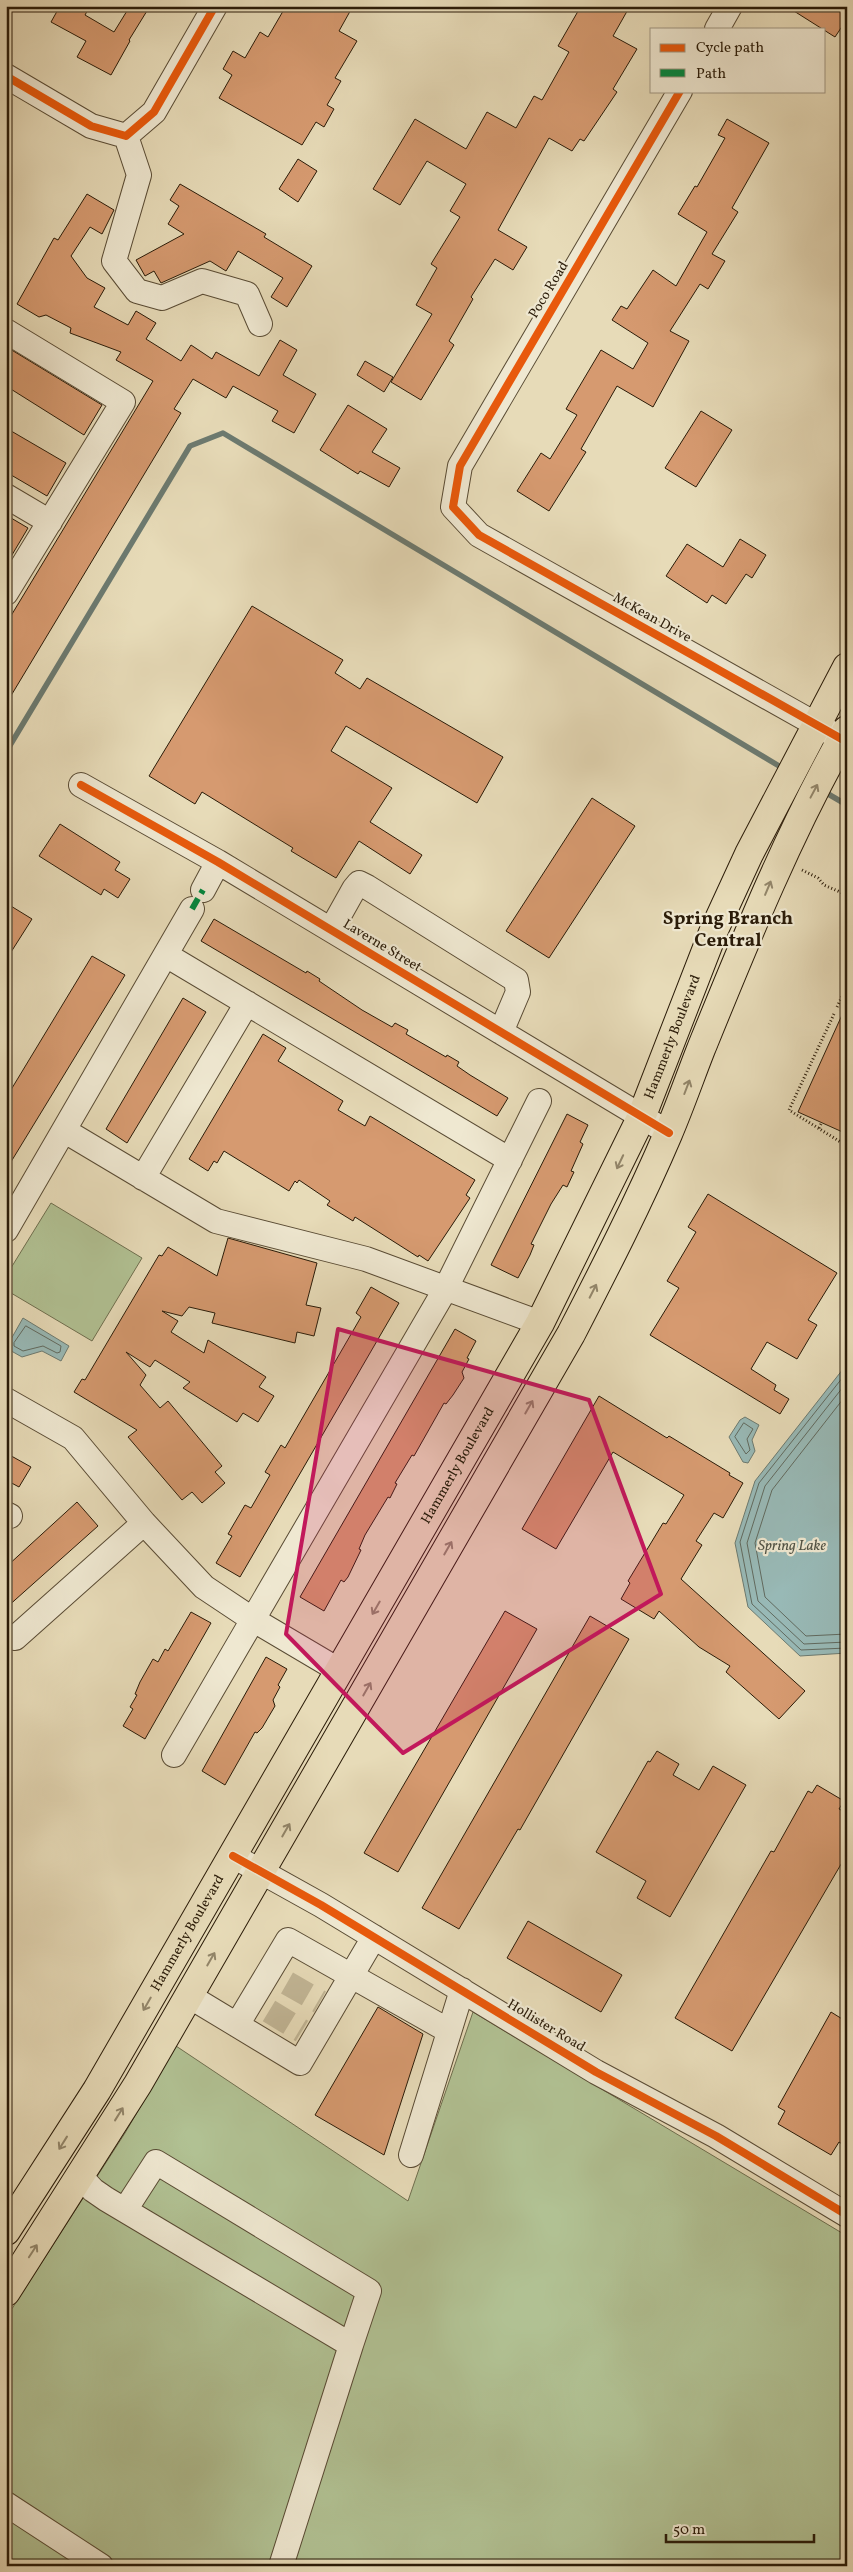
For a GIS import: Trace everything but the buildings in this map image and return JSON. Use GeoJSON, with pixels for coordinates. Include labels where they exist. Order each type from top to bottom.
{"type":"FeatureCollection","features":[{"type":"Feature","properties":{"kind":"main road","name":"Hammerly Boulevard"},"geometry":{"type":"LineString","coordinates":[[6,2231],[96,2090],[540,1323],[641,1118],[714,930],[748,854],[847,667]]}},
{"type":"Feature","properties":{"kind":"main road"},"geometry":{"type":"LineString","coordinates":[[6,2292],[81,2176],[189,1996],[572,1334],[633,1213],[669,1133],[742,947],[797,824],[842,742]]}},
{"type":"Feature","properties":{"kind":"main road"},"geometry":{"type":"LineString","coordinates":[[540,1323],[572,1334]]}},
{"type":"Feature","properties":{"kind":"main road"},"geometry":{"type":"LineString","coordinates":[[392,1580],[420,1596]]}},
{"type":"Feature","properties":{"kind":"street"},"geometry":{"type":"LineString","coordinates":[[126,136],[154,112],[215,6]]}},
{"type":"Feature","properties":{"kind":"street"},"geometry":{"type":"LineString","coordinates":[[718,28],[730,6]]}},
{"type":"Feature","properties":{"kind":"street"},"geometry":{"type":"LineString","coordinates":[[6,76],[91,126],[126,136]]}},
{"type":"Feature","properties":{"kind":"street","name":"Poco Road"},"geometry":{"type":"LineString","coordinates":[[453,507],[460,466],[679,92]]}},
{"type":"Feature","properties":{"kind":"street"},"geometry":{"type":"LineString","coordinates":[[126,136],[139,175],[114,261],[137,291],[162,298],[202,280],[247,294],[260,324]]}},
{"type":"Feature","properties":{"kind":"street"},"geometry":{"type":"LineString","coordinates":[[6,331],[123,402],[6,593]]}},
{"type":"Feature","properties":{"kind":"street"},"geometry":{"type":"LineString","coordinates":[[6,496],[50,522]]}},
{"type":"Feature","properties":{"kind":"street","name":"McKean Drive"},"geometry":{"type":"LineString","coordinates":[[453,507],[479,535],[810,734],[842,742]]}},
{"type":"Feature","properties":{"kind":"street","name":"Laverne Street"},"geometry":{"type":"LineString","coordinates":[[81,785],[218,862],[641,1118],[669,1133]]}},
{"type":"Feature","properties":{"kind":"street"},"geometry":{"type":"LineString","coordinates":[[6,1230],[65,1131],[218,862]]}},
{"type":"Feature","properties":{"kind":"street"},"geometry":{"type":"LineString","coordinates":[[330,930],[354,888],[360,884],[367,887],[516,980],[518,992],[501,1032]]}},
{"type":"Feature","properties":{"kind":"street"},"geometry":{"type":"LineString","coordinates":[[166,955],[510,1160]]}},
{"type":"Feature","properties":{"kind":"street"},"geometry":{"type":"LineString","coordinates":[[144,1178],[247,1003]]}},
{"type":"Feature","properties":{"kind":"street"},"geometry":{"type":"LineString","coordinates":[[174,1755],[446,1288],[539,1101]]}},
{"type":"Feature","properties":{"kind":"street"},"geometry":{"type":"LineString","coordinates":[[65,1131],[216,1221],[366,1259],[540,1323]]}},
{"type":"Feature","properties":{"kind":"street"},"geometry":{"type":"LineString","coordinates":[[6,1400],[72,1438],[144,1523],[204,1587],[252,1619],[340,1671]]}},
{"type":"Feature","properties":{"kind":"street"},"geometry":{"type":"LineString","coordinates":[[15,1638],[144,1523]]}},
{"type":"Feature","properties":{"kind":"street","name":"Hollister Road"},"geometry":{"type":"LineString","coordinates":[[233,1856],[374,1937],[596,2072],[716,2136],[847,2215]]}},
{"type":"Feature","properties":{"kind":"street"},"geometry":{"type":"LineString","coordinates":[[189,1996],[300,2062],[308,2035],[326,2005],[352,1974],[374,1937]]}},
{"type":"Feature","properties":{"kind":"street"},"geometry":{"type":"LineString","coordinates":[[237,2025],[260,2006],[278,1977],[288,1940],[352,1974],[449,2030]]}},
{"type":"Feature","properties":{"kind":"street"},"geometry":{"type":"LineString","coordinates":[[411,2155],[462,1990]]}},
{"type":"Feature","properties":{"kind":"street"},"geometry":{"type":"LineString","coordinates":[[125,2210],[156,2162],[369,2290],[281,2566]]}},
{"type":"Feature","properties":{"kind":"street"},"geometry":{"type":"LineString","coordinates":[[81,2176],[93,2190],[351,2345]]}},
{"type":"Feature","properties":{"kind":"street"},"geometry":{"type":"LineString","coordinates":[[6,2504],[101,2566]]}},
{"type":"Feature","properties":{"kind":"path"},"geometry":{"type":"LineString","coordinates":[[796,868],[818,878],[824,885],[847,895]]}},
{"type":"Feature","properties":{"kind":"path"},"geometry":{"type":"LineString","coordinates":[[837,1007],[847,986]]}},
{"type":"Feature","properties":{"kind":"path"},"geometry":{"type":"LineString","coordinates":[[834,1014],[789,1110],[847,1146]]}},
{"type":"Feature","properties":{"kind":"path"},"geometry":{"type":"LineString","coordinates":[[819,1128],[822,1122]]}},
{"type":"Feature","properties":{"kind":"highlighted area"},"geometry":{"type":"Polygon","coordinates":[[[338,1329],[589,1400],[661,1594],[403,1753],[286,1634],[338,1329]]]}},
{"type":"Feature","properties":{"kind":"green space"},"geometry":{"type":"Polygon","coordinates":[[[51,1203],[142,1258],[92,1341],[6,1290],[6,1276],[51,1203]]]}},
{"type":"Feature","properties":{"kind":"green space"},"geometry":{"type":"Polygon","coordinates":[[[473,2012],[847,2236],[847,2566],[6,2566],[6,2318],[125,2133],[176,2046],[408,2201],[473,2012]]]}},
{"type":"Feature","properties":{"kind":"water"},"geometry":{"type":"Polygon","coordinates":[[[23,1318],[69,1346],[61,1361],[42,1351],[22,1357],[6,1348],[23,1318]]]}},
{"type":"Feature","properties":{"kind":"water","name":"Spring Lake"},"geometry":{"type":"Polygon","coordinates":[[[847,1364],[847,1653],[800,1656],[748,1607],[735,1543],[755,1481],[847,1364]]]}},
{"type":"Feature","properties":{"kind":"water"},"geometry":{"type":"Polygon","coordinates":[[[745,1417],[759,1425],[752,1440],[755,1451],[748,1463],[743,1462],[729,1437],[740,1420],[745,1417]]]}},
{"type":"Feature","properties":{"kind":"waterway"},"geometry":{"type":"LineString","coordinates":[[6,752],[190,446],[223,433],[784,769]]}},
{"type":"Feature","properties":{"kind":"waterway"},"geometry":{"type":"LineString","coordinates":[[823,791],[847,805]]}},
{"type":"Feature","properties":{"kind":"tunnel"},"geometry":{"type":"LineString","coordinates":[[287,1983],[320,2002]]}},
{"type":"Feature","properties":{"kind":"tunnel"},"geometry":{"type":"LineString","coordinates":[[269,2011],[302,2031]]}},
{"type":"Feature","properties":{"kind":"marked path"},"geometry":{"type":"LineString","coordinates":[[192,909],[203,890]]}},
{"type":"Feature","properties":{"kind":"cycle path"},"geometry":{"type":"LineString","coordinates":[[6,76],[91,126],[126,136],[154,112],[215,6]]}},
{"type":"Feature","properties":{"kind":"cycle path"},"geometry":{"type":"LineString","coordinates":[[679,92],[460,466],[453,507],[479,535],[847,742]]}},
{"type":"Feature","properties":{"kind":"cycle path"},"geometry":{"type":"LineString","coordinates":[[81,785],[218,862],[669,1133]]}},
{"type":"Feature","properties":{"kind":"cycle path"},"geometry":{"type":"LineString","coordinates":[[233,1856],[321,1905],[596,2072],[716,2136],[847,2215]]}},
{"type":"Feature","properties":{"kind":"district","name":"Spring Branch Central"},"geometry":{"type":"Point","coordinates":[728,930]}}]}
